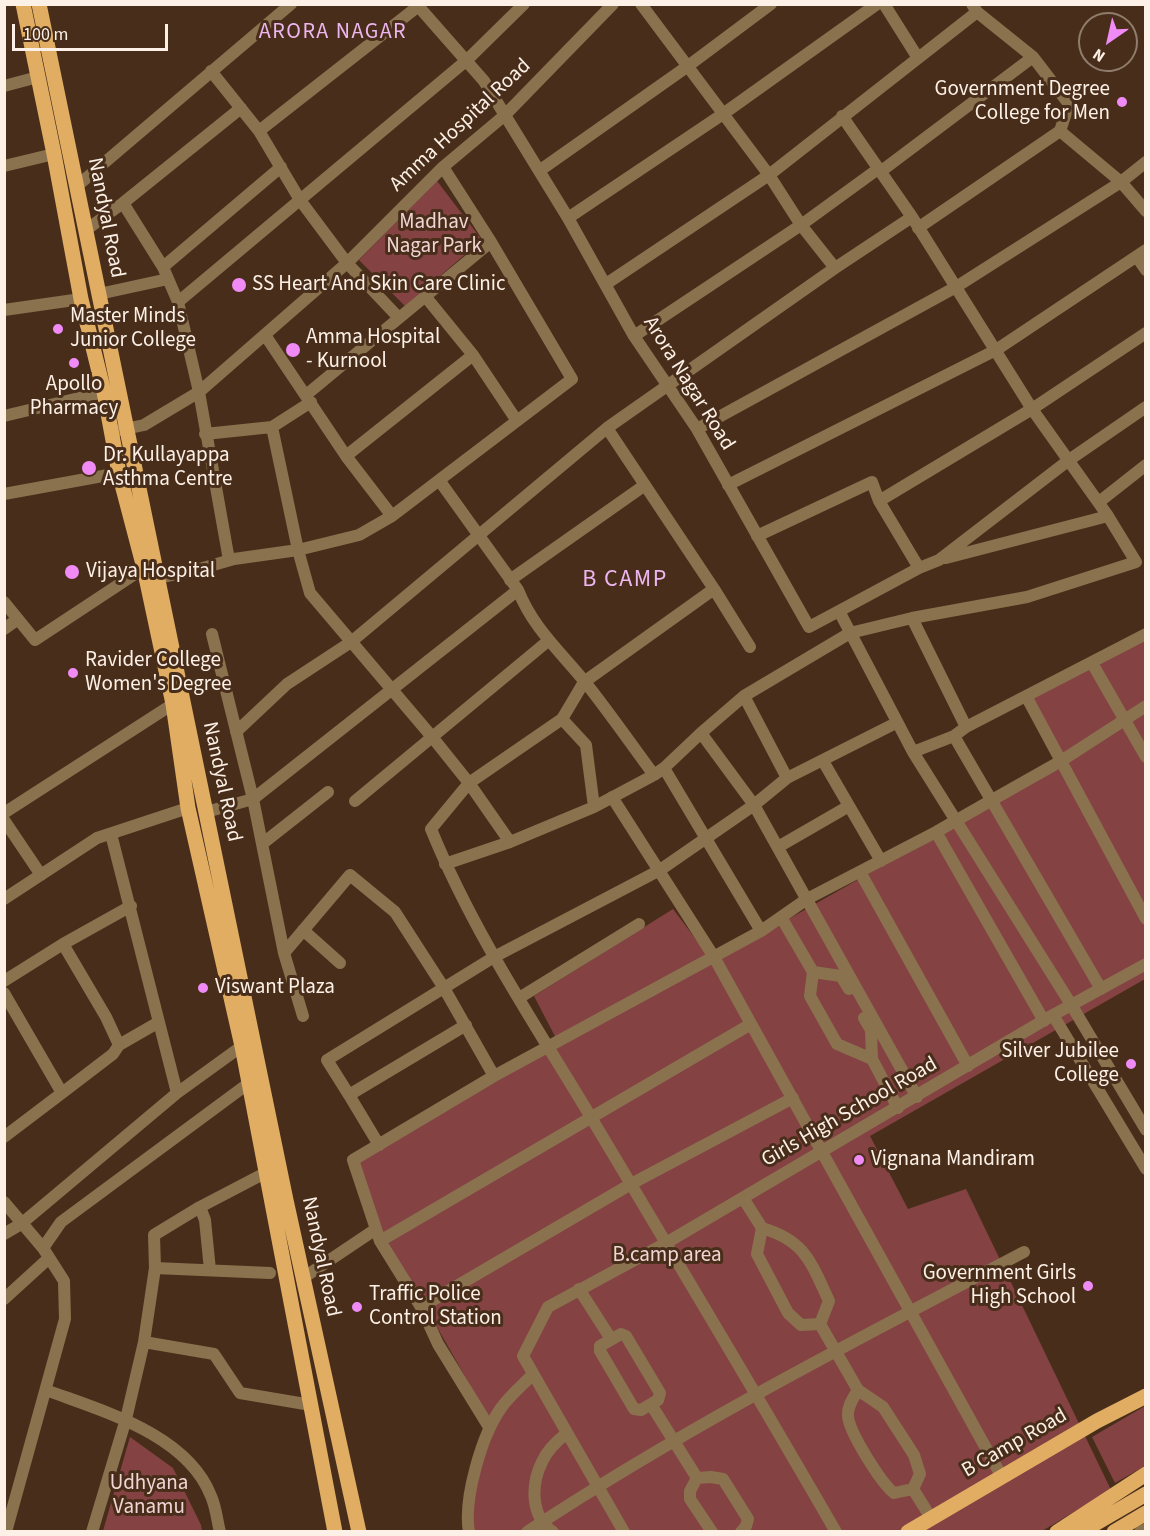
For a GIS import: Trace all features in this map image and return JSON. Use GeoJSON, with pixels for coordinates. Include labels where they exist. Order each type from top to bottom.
{"type":"FeatureCollection","features":[{"type":"Feature","properties":{"kind":"main road","name":"Nandyal Road"},"geometry":{"type":"LineString","coordinates":[[23,4],[81,299],[104,392],[119,431],[120,472],[144,568],[173,704],[188,808],[243,1046],[335,1532]]}},
{"type":"Feature","properties":{"kind":"main road","name":"Nandyal Road"},"geometry":{"type":"LineString","coordinates":[[39,4],[99,294],[119,431],[157,578],[303,1278],[359,1532]]}},
{"type":"Feature","properties":{"kind":"main road","name":"B Camp Road"},"geometry":{"type":"LineString","coordinates":[[908,1532],[1097,1421],[1146,1396]]}},
{"type":"Feature","properties":{"kind":"main road"},"geometry":{"type":"LineString","coordinates":[[1057,1532],[1146,1474]]}},
{"type":"Feature","properties":{"kind":"main road"},"geometry":{"type":"LineString","coordinates":[[1081,1532],[1146,1494]]}},
{"type":"Feature","properties":{"kind":"main road"},"geometry":{"type":"LineString","coordinates":[[1114,1532],[1146,1513]]}},
{"type":"Feature","properties":{"kind":"street"},"geometry":{"type":"LineString","coordinates":[[77,186],[291,4]]}},
{"type":"Feature","properties":{"kind":"street"},"geometry":{"type":"LineString","coordinates":[[178,302],[467,60],[524,4]]}},
{"type":"Feature","properties":{"kind":"street","name":"Amma Hospital Road"},"geometry":{"type":"LineString","coordinates":[[199,392],[347,262],[443,167],[505,114],[613,4]]}},
{"type":"Feature","properties":{"kind":"street"},"geometry":{"type":"LineString","coordinates":[[641,4],[769,175],[801,225],[835,268]]}},
{"type":"Feature","properties":{"kind":"street"},"geometry":{"type":"LineString","coordinates":[[539,171],[688,66],[771,4]]}},
{"type":"Feature","properties":{"kind":"street"},"geometry":{"type":"LineString","coordinates":[[568,218],[723,114],[877,4]]}},
{"type":"Feature","properties":{"kind":"street"},"geometry":{"type":"LineString","coordinates":[[884,4],[918,58]]}},
{"type":"Feature","properties":{"kind":"street"},"geometry":{"type":"LineString","coordinates":[[259,131],[420,6]]}},
{"type":"Feature","properties":{"kind":"street","name":"Arora Nagar Road"},"geometry":{"type":"LineString","coordinates":[[420,6],[484,81],[505,114],[568,218],[634,336],[665,385],[697,429],[809,627],[839,611]]}},
{"type":"Feature","properties":{"kind":"street"},"geometry":{"type":"LineString","coordinates":[[236,732],[287,684],[351,642],[607,428],[665,385],[835,268],[915,223],[1060,132],[1069,104],[1033,57],[975,8],[918,58],[769,175],[606,284]]}},
{"type":"Feature","properties":{"kind":"street"},"geometry":{"type":"LineString","coordinates":[[634,336],[879,171],[1033,57]]}},
{"type":"Feature","properties":{"kind":"street"},"geometry":{"type":"LineString","coordinates":[[211,72],[259,131],[300,200],[347,262],[399,318]]}},
{"type":"Feature","properties":{"kind":"street"},"geometry":{"type":"LineString","coordinates":[[4,86],[38,77]]}},
{"type":"Feature","properties":{"kind":"street"},"geometry":{"type":"LineString","coordinates":[[86,230],[123,204],[241,108]]}},
{"type":"Feature","properties":{"kind":"street"},"geometry":{"type":"LineString","coordinates":[[445,864],[510,842],[594,807],[659,771],[744,696],[850,633],[912,618],[1027,597],[1136,562],[1099,502],[1032,409],[915,223],[842,116]]}},
{"type":"Feature","properties":{"kind":"street"},"geometry":{"type":"LineString","coordinates":[[1060,132],[1121,182],[1146,211]]}},
{"type":"Feature","properties":{"kind":"street"},"geometry":{"type":"LineString","coordinates":[[4,166],[54,154]]}},
{"type":"Feature","properties":{"kind":"street"},"geometry":{"type":"LineString","coordinates":[[697,429],[956,287],[1121,182],[1146,162]]}},
{"type":"Feature","properties":{"kind":"street"},"geometry":{"type":"LineString","coordinates":[[163,267],[281,167]]}},
{"type":"Feature","properties":{"kind":"street"},"geometry":{"type":"LineString","coordinates":[[157,578],[230,560],[298,550],[359,535],[392,516],[572,379],[491,242],[443,167]]}},
{"type":"Feature","properties":{"kind":"street"},"geometry":{"type":"LineString","coordinates":[[123,204],[163,267],[178,302],[199,392],[230,560]]}},
{"type":"Feature","properties":{"kind":"street"},"geometry":{"type":"LineString","coordinates":[[206,434],[272,427],[308,399],[399,318],[491,242]]}},
{"type":"Feature","properties":{"kind":"street"},"geometry":{"type":"LineString","coordinates":[[728,485],[996,350],[1141,254],[1146,270]]}},
{"type":"Feature","properties":{"kind":"street"},"geometry":{"type":"LineString","coordinates":[[99,294],[168,279]]}},
{"type":"Feature","properties":{"kind":"street"},"geometry":{"type":"LineString","coordinates":[[425,297],[473,355],[517,421]]}},
{"type":"Feature","properties":{"kind":"street"},"geometry":{"type":"LineString","coordinates":[[4,309],[81,299]]}},
{"type":"Feature","properties":{"kind":"street"},"geometry":{"type":"LineString","coordinates":[[879,501],[1032,409],[1146,333]]}},
{"type":"Feature","properties":{"kind":"street"},"geometry":{"type":"LineString","coordinates":[[265,335],[346,456],[392,516]]}},
{"type":"Feature","properties":{"kind":"street"},"geometry":{"type":"LineString","coordinates":[[346,456],[473,355]]}},
{"type":"Feature","properties":{"kind":"street"},"geometry":{"type":"LineString","coordinates":[[4,416],[104,392]]}},
{"type":"Feature","properties":{"kind":"street"},"geometry":{"type":"LineString","coordinates":[[119,431],[144,425],[199,392]]}},
{"type":"Feature","properties":{"kind":"street"},"geometry":{"type":"LineString","coordinates":[[939,560],[1069,460],[1146,407]]}},
{"type":"Feature","properties":{"kind":"street"},"geometry":{"type":"LineString","coordinates":[[272,427],[298,550],[310,592],[433,738],[469,783],[510,842]]}},
{"type":"Feature","properties":{"kind":"street"},"geometry":{"type":"LineString","coordinates":[[607,428],[750,647]]}},
{"type":"Feature","properties":{"kind":"street"},"geometry":{"type":"LineString","coordinates":[[1099,502],[1146,465]]}},
{"type":"Feature","properties":{"kind":"street"},"geometry":{"type":"LineString","coordinates":[[4,494],[120,472]]}},
{"type":"Feature","properties":{"kind":"street"},"geometry":{"type":"LineString","coordinates":[[439,480],[514,585],[526,610],[548,641],[659,771],[706,837],[761,931]]}},
{"type":"Feature","properties":{"kind":"street"},"geometry":{"type":"LineString","coordinates":[[757,536],[872,482],[879,501],[919,568]]}},
{"type":"Feature","properties":{"kind":"street"},"geometry":{"type":"LineString","coordinates":[[206,812],[253,799],[392,690],[514,585],[645,485]]}},
{"type":"Feature","properties":{"kind":"street"},"geometry":{"type":"LineString","coordinates":[[1108,516],[939,560],[919,568],[839,611],[913,752],[957,819],[1146,1130]]}},
{"type":"Feature","properties":{"kind":"street"},"geometry":{"type":"LineString","coordinates":[[4,602],[35,640],[144,568]]}},
{"type":"Feature","properties":{"kind":"street"},"geometry":{"type":"LineString","coordinates":[[714,589],[584,682],[562,718],[469,783],[431,829],[445,864],[494,957],[757,1394],[836,1532]]}},
{"type":"Feature","properties":{"kind":"street"},"geometry":{"type":"LineString","coordinates":[[912,618],[966,727]]}},
{"type":"Feature","properties":{"kind":"street"},"geometry":{"type":"LineString","coordinates":[[4,629],[18,619]]}},
{"type":"Feature","properties":{"kind":"street"},"geometry":{"type":"LineString","coordinates":[[212,634],[253,799],[284,952],[303,1016]]}},
{"type":"Feature","properties":{"kind":"street"},"geometry":{"type":"LineString","coordinates":[[913,752],[954,736],[966,727],[1146,634]]}},
{"type":"Feature","properties":{"kind":"street"},"geometry":{"type":"LineString","coordinates":[[355,801],[548,641]]}},
{"type":"Feature","properties":{"kind":"street"},"geometry":{"type":"LineString","coordinates":[[1092,663],[1146,757]]}},
{"type":"Feature","properties":{"kind":"street"},"geometry":{"type":"LineString","coordinates":[[744,696],[787,778]]}},
{"type":"Feature","properties":{"kind":"street"},"geometry":{"type":"LineString","coordinates":[[1026,696],[1146,919]]}},
{"type":"Feature","properties":{"kind":"street"},"geometry":{"type":"LineString","coordinates":[[4,813],[173,704]]}},
{"type":"Feature","properties":{"kind":"street"},"geometry":{"type":"LineString","coordinates":[[489,1427],[438,1344],[421,1307],[380,1241],[353,1160],[494,1076],[761,931],[807,899],[936,832],[1061,761],[1146,706]]}},
{"type":"Feature","properties":{"kind":"street"},"geometry":{"type":"LineString","coordinates":[[562,718],[586,745],[594,807]]}},
{"type":"Feature","properties":{"kind":"street"},"geometry":{"type":"LineString","coordinates":[[379,1145],[327,1060],[494,957],[660,870],[754,806],[787,778],[896,723]]}},
{"type":"Feature","properties":{"kind":"street"},"geometry":{"type":"LineString","coordinates":[[700,733],[754,806],[917,1097]]}},
{"type":"Feature","properties":{"kind":"street"},"geometry":{"type":"LineString","coordinates":[[954,736],[1101,989]]}},
{"type":"Feature","properties":{"kind":"street"},"geometry":{"type":"LineString","coordinates":[[824,761],[881,861]]}},
{"type":"Feature","properties":{"kind":"street"},"geometry":{"type":"LineString","coordinates":[[262,844],[328,792]]}},
{"type":"Feature","properties":{"kind":"street"},"geometry":{"type":"LineString","coordinates":[[612,797],[714,957],[1002,1477]]}},
{"type":"Feature","properties":{"kind":"street"},"geometry":{"type":"LineString","coordinates":[[778,847],[849,806]]}},
{"type":"Feature","properties":{"kind":"street"},"geometry":{"type":"LineString","coordinates":[[4,898],[97,838],[188,808]]}},
{"type":"Feature","properties":{"kind":"street"},"geometry":{"type":"LineString","coordinates":[[4,820],[41,875]]}},
{"type":"Feature","properties":{"kind":"street"},"geometry":{"type":"LineString","coordinates":[[936,832],[1049,1018],[1146,1169]]}},
{"type":"Feature","properties":{"kind":"street"},"geometry":{"type":"LineString","coordinates":[[111,834],[177,1093]]}},
{"type":"Feature","properties":{"kind":"street"},"geometry":{"type":"LineString","coordinates":[[860,872],[968,1066]]}},
{"type":"Feature","properties":{"kind":"street"},"geometry":{"type":"LineString","coordinates":[[284,952],[350,874],[395,912],[444,988],[494,1076]]}},
{"type":"Feature","properties":{"kind":"street"},"geometry":{"type":"LineString","coordinates":[[4,981],[130,906]]}},
{"type":"Feature","properties":{"kind":"street"},"geometry":{"type":"LineString","coordinates":[[781,917],[813,972],[810,996],[837,1044],[872,1059]]}},
{"type":"Feature","properties":{"kind":"street"},"geometry":{"type":"LineString","coordinates":[[519,998],[639,924]]}},
{"type":"Feature","properties":{"kind":"street"},"geometry":{"type":"LineString","coordinates":[[303,930],[340,963]]}},
{"type":"Feature","properties":{"kind":"street"},"geometry":{"type":"LineString","coordinates":[[63,944],[106,1017],[119,1045]]}},
{"type":"Feature","properties":{"kind":"street","name":"Girls High School Road"},"geometry":{"type":"LineString","coordinates":[[533,1374],[523,1356],[548,1306],[666,1243],[1049,1018],[1146,964]]}},
{"type":"Feature","properties":{"kind":"street"},"geometry":{"type":"LineString","coordinates":[[813,972],[841,976],[871,1030],[872,1059],[898,1108]]}},
{"type":"Feature","properties":{"kind":"street"},"geometry":{"type":"LineString","coordinates":[[4,993],[62,1093]]}},
{"type":"Feature","properties":{"kind":"street"},"geometry":{"type":"LineString","coordinates":[[4,1137],[113,1054],[119,1045],[159,1022]]}},
{"type":"Feature","properties":{"kind":"street"},"geometry":{"type":"LineString","coordinates":[[380,1241],[751,1024]]}},
{"type":"Feature","properties":{"kind":"street"},"geometry":{"type":"LineString","coordinates":[[349,1095],[466,1025]]}},
{"type":"Feature","properties":{"kind":"street"},"geometry":{"type":"LineString","coordinates":[[4,1234],[21,1224],[177,1093],[243,1046]]}},
{"type":"Feature","properties":{"kind":"street"},"geometry":{"type":"LineString","coordinates":[[5,1301],[46,1253],[61,1222],[249,1083]]}},
{"type":"Feature","properties":{"kind":"street"},"geometry":{"type":"LineString","coordinates":[[421,1307],[631,1184],[793,1098]]}},
{"type":"Feature","properties":{"kind":"street"},"geometry":{"type":"LineString","coordinates":[[92,1532],[126,1419],[144,1342],[155,1268],[154,1235],[200,1207],[267,1172]]}},
{"type":"Feature","properties":{"kind":"street"},"geometry":{"type":"LineString","coordinates":[[743,1198],[762,1228],[783,1234],[800,1247],[829,1301],[820,1324]]}},
{"type":"Feature","properties":{"kind":"street"},"geometry":{"type":"LineString","coordinates":[[4,1202],[46,1253],[64,1281],[65,1319],[6,1532]]}},
{"type":"Feature","properties":{"kind":"street"},"geometry":{"type":"LineString","coordinates":[[200,1207],[205,1220],[210,1270]]}},
{"type":"Feature","properties":{"kind":"street"},"geometry":{"type":"LineString","coordinates":[[303,1278],[376,1228]]}},
{"type":"Feature","properties":{"kind":"street"},"geometry":{"type":"LineString","coordinates":[[762,1228],[757,1254],[788,1313],[801,1325],[820,1324]]}},
{"type":"Feature","properties":{"kind":"street"},"geometry":{"type":"LineString","coordinates":[[527,1532],[597,1485],[757,1394],[1024,1252]]}},
{"type":"Feature","properties":{"kind":"street"},"geometry":{"type":"LineString","coordinates":[[155,1268],[270,1273]]}},
{"type":"Feature","properties":{"kind":"street"},"geometry":{"type":"LineString","coordinates":[[579,1289],[611,1339]]}},
{"type":"Feature","properties":{"kind":"street"},"geometry":{"type":"LineString","coordinates":[[820,1324],[858,1390],[883,1407],[914,1455],[920,1474],[913,1489]]}},
{"type":"Feature","properties":{"kind":"street"},"geometry":{"type":"LineString","coordinates":[[621,1334],[626,1336],[660,1393],[658,1401],[652,1406],[641,1410],[634,1408],[600,1351],[600,1346],[621,1334]]}},
{"type":"Feature","properties":{"kind":"street"},"geometry":{"type":"LineString","coordinates":[[144,1342],[214,1354],[240,1393],[311,1405]]}},
{"type":"Feature","properties":{"kind":"street"},"geometry":{"type":"LineString","coordinates":[[469,1532],[468,1524],[477,1460],[489,1427],[502,1406],[533,1374],[624,1532]]}},
{"type":"Feature","properties":{"kind":"street"},"geometry":{"type":"LineString","coordinates":[[46,1390],[126,1419],[177,1451],[196,1471],[211,1495],[220,1532]]}},
{"type":"Feature","properties":{"kind":"street"},"geometry":{"type":"LineString","coordinates":[[858,1390],[849,1406],[850,1427],[884,1485],[894,1493],[913,1489]]}},
{"type":"Feature","properties":{"kind":"street"},"geometry":{"type":"LineString","coordinates":[[652,1406],[697,1478]]}},
{"type":"Feature","properties":{"kind":"street"},"geometry":{"type":"LineString","coordinates":[[553,1532],[542,1521],[534,1506],[536,1486],[542,1461],[557,1441],[567,1433]]}},
{"type":"Feature","properties":{"kind":"street"},"geometry":{"type":"LineString","coordinates":[[697,1478],[690,1491],[690,1499],[712,1532]]}},
{"type":"Feature","properties":{"kind":"street"},"geometry":{"type":"LineString","coordinates":[[697,1478],[723,1479],[748,1519],[741,1532]]}},
{"type":"Feature","properties":{"kind":"street"},"geometry":{"type":"LineString","coordinates":[[913,1489],[931,1518]]}},
{"type":"Feature","properties":{"kind":"street"},"geometry":{"type":"LineString","coordinates":[[1140,1532],[1146,1529]]}},
{"type":"Feature","properties":{"kind":"green space","name":"Madhav Nagar Park"},"geometry":{"type":"Polygon","coordinates":[[[437,181],[482,240],[405,306],[359,260],[437,181]]]}},
{"type":"Feature","properties":{"kind":"green space","name":"B.camp area"},"geometry":{"type":"Polygon","coordinates":[[[1145,636],[1145,979],[870,1136],[908,1209],[966,1189],[1111,1490],[1042,1531],[474,1531],[472,1518],[474,1492],[495,1429],[421,1299],[382,1237],[358,1162],[559,1044],[534,996],[673,909],[713,962],[1065,762],[1033,698],[1145,636]]]}},
{"type":"Feature","properties":{"kind":"green space"},"geometry":{"type":"Polygon","coordinates":[[[1145,1406],[1145,1466],[1115,1483],[1092,1437],[1145,1406]]]}},
{"type":"Feature","properties":{"kind":"green space","name":"Udhyana Vanamu"},"geometry":{"type":"Polygon","coordinates":[[[130,1437],[173,1468],[202,1531],[103,1531],[130,1437]]]}},
{"type":"Feature","properties":{"kind":"place","name":"Government Degree College for Men"},"geometry":{"type":"Point","coordinates":[1122,102]}},
{"type":"Feature","properties":{"kind":"place","name":"SS Heart And Skin Care Clinic"},"geometry":{"type":"Point","coordinates":[239,285]}},
{"type":"Feature","properties":{"kind":"place","name":"Master Minds Junior College"},"geometry":{"type":"Point","coordinates":[58,329]}},
{"type":"Feature","properties":{"kind":"place","name":"Amma Hospital - Kurnool"},"geometry":{"type":"Point","coordinates":[293,350]}},
{"type":"Feature","properties":{"kind":"place","name":"Apollo Pharmacy"},"geometry":{"type":"Point","coordinates":[74,363]}},
{"type":"Feature","properties":{"kind":"place","name":"Dr. Kullayappa Asthma Centre"},"geometry":{"type":"Point","coordinates":[89,468]}},
{"type":"Feature","properties":{"kind":"place","name":"Vijaya Hospital"},"geometry":{"type":"Point","coordinates":[72,572]}},
{"type":"Feature","properties":{"kind":"place","name":"Ravider College Women's Degree"},"geometry":{"type":"Point","coordinates":[73,673]}},
{"type":"Feature","properties":{"kind":"place","name":"Viswant Plaza"},"geometry":{"type":"Point","coordinates":[203,988]}},
{"type":"Feature","properties":{"kind":"place","name":"Silver Jubilee College"},"geometry":{"type":"Point","coordinates":[1131,1064]}},
{"type":"Feature","properties":{"kind":"place","name":"Vignana Mandiram"},"geometry":{"type":"Point","coordinates":[859,1160]}},
{"type":"Feature","properties":{"kind":"place","name":"Government Girls High School"},"geometry":{"type":"Point","coordinates":[1088,1286]}},
{"type":"Feature","properties":{"kind":"place","name":"Traffic Police Control Station"},"geometry":{"type":"Point","coordinates":[357,1307]}},
{"type":"Feature","properties":{"kind":"district","name":"ARORA NAGAR"},"geometry":{"type":"Point","coordinates":[333,33]}},
{"type":"Feature","properties":{"kind":"district","name":"B CAMP"},"geometry":{"type":"Point","coordinates":[625,581]}}]}
